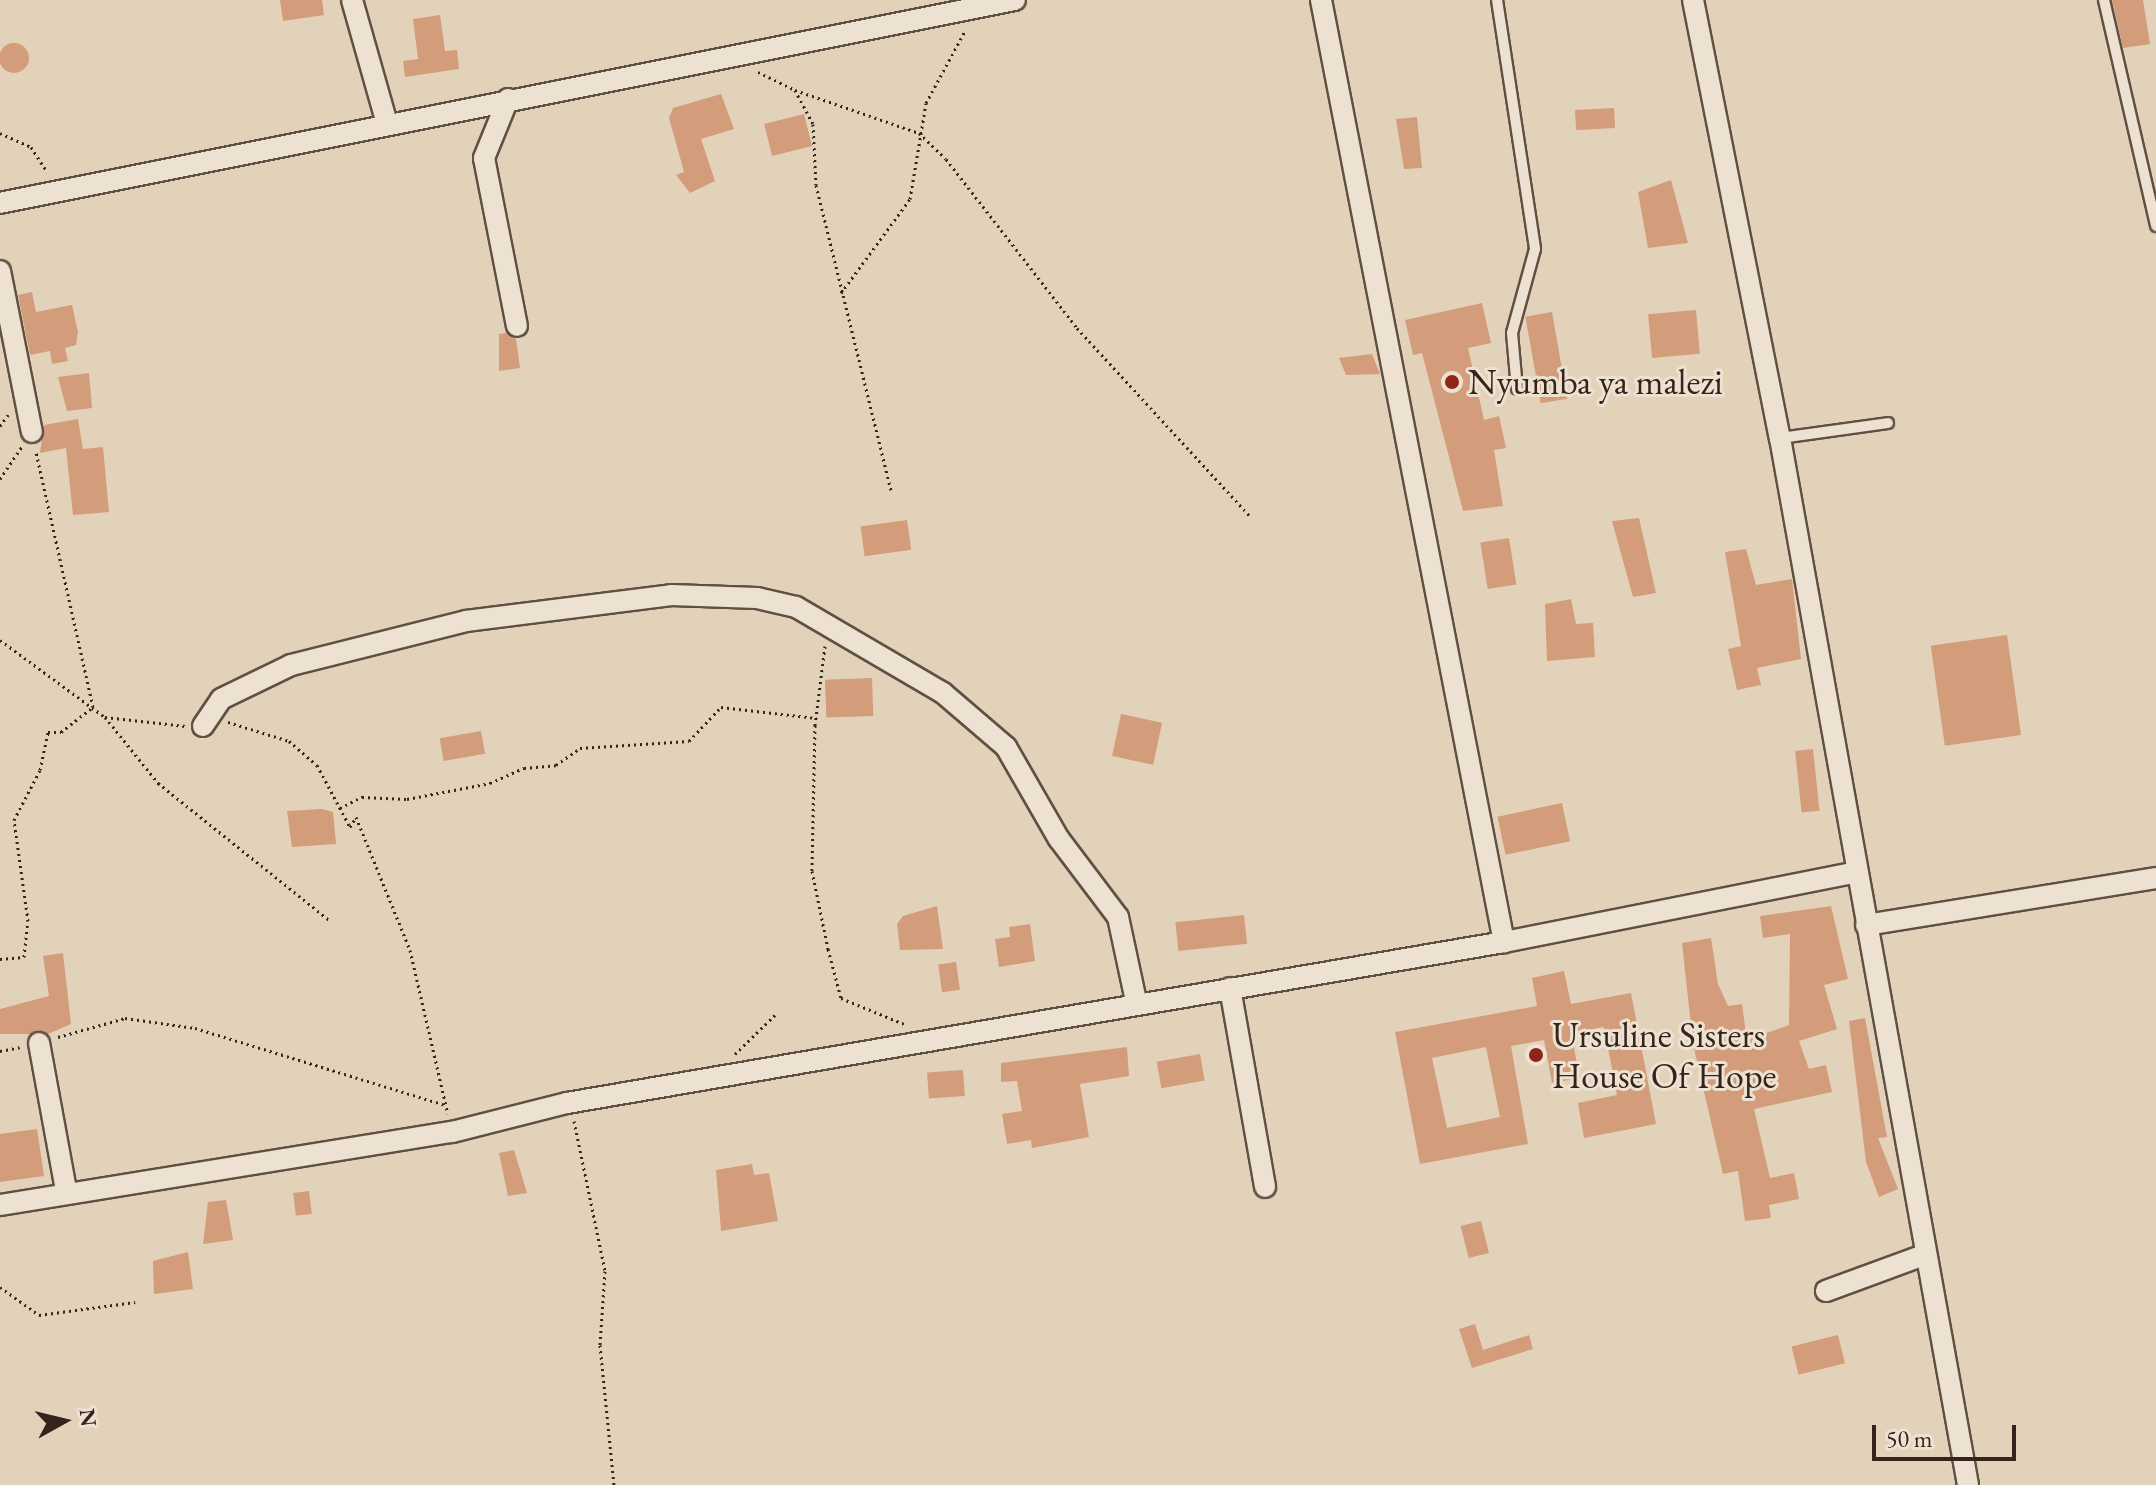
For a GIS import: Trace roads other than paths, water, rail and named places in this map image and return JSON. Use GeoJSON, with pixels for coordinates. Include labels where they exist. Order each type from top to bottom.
{"type":"FeatureCollection","features":[{"type":"Feature","properties":{"kind":"street"},"geometry":{"type":"LineString","coordinates":[[352,0],[387,124]]}},
{"type":"Feature","properties":{"kind":"street"},"geometry":{"type":"LineString","coordinates":[[0,203],[1015,0]]}},
{"type":"Feature","properties":{"kind":"street"},"geometry":{"type":"LineString","coordinates":[[1321,0],[1504,942]]}},
{"type":"Feature","properties":{"kind":"street"},"geometry":{"type":"LineString","coordinates":[[1693,0],[1780,438],[1924,1255],[1968,1485]]}},
{"type":"Feature","properties":{"kind":"street"},"geometry":{"type":"LineString","coordinates":[[508,99],[484,158],[517,326]]}},
{"type":"Feature","properties":{"kind":"street"},"geometry":{"type":"LineString","coordinates":[[0,271],[32,432]]}},
{"type":"Feature","properties":{"kind":"street"},"geometry":{"type":"LineString","coordinates":[[203,726],[221,699],[291,665],[466,621],[671,595],[757,598],[828,625],[943,693],[1006,747],[1059,839],[1118,917],[1136,1001]]}},
{"type":"Feature","properties":{"kind":"street"},"geometry":{"type":"LineString","coordinates":[[0,1205],[66,1190],[452,1132],[567,1103],[706,1082],[915,1040],[1136,1001],[1504,942],[1857,872]]}},
{"type":"Feature","properties":{"kind":"street"},"geometry":{"type":"LineString","coordinates":[[1866,925],[2156,878]]}},
{"type":"Feature","properties":{"kind":"street"},"geometry":{"type":"LineString","coordinates":[[1230,988],[1265,1187]]}},
{"type":"Feature","properties":{"kind":"street"},"geometry":{"type":"LineString","coordinates":[[39,1043],[66,1190]]}},
{"type":"Feature","properties":{"kind":"street"},"geometry":{"type":"LineString","coordinates":[[1826,1291],[1924,1255]]}},
{"type":"Feature","properties":{"kind":"lane"},"geometry":{"type":"LineString","coordinates":[[1497,0],[1535,249],[1512,333],[1517,389]]}},
{"type":"Feature","properties":{"kind":"lane"},"geometry":{"type":"LineString","coordinates":[[2104,0],[2156,226]]}},
{"type":"Feature","properties":{"kind":"lane"},"geometry":{"type":"LineString","coordinates":[[1780,438],[1888,423]]}},
{"type":"Feature","properties":{"kind":"place","name":"Nyumba ya malezi"},"geometry":{"type":"Point","coordinates":[1452,382]}},
{"type":"Feature","properties":{"kind":"place","name":"Ursuline Sisters House Of Hope"},"geometry":{"type":"Point","coordinates":[1536,1055]}}]}
